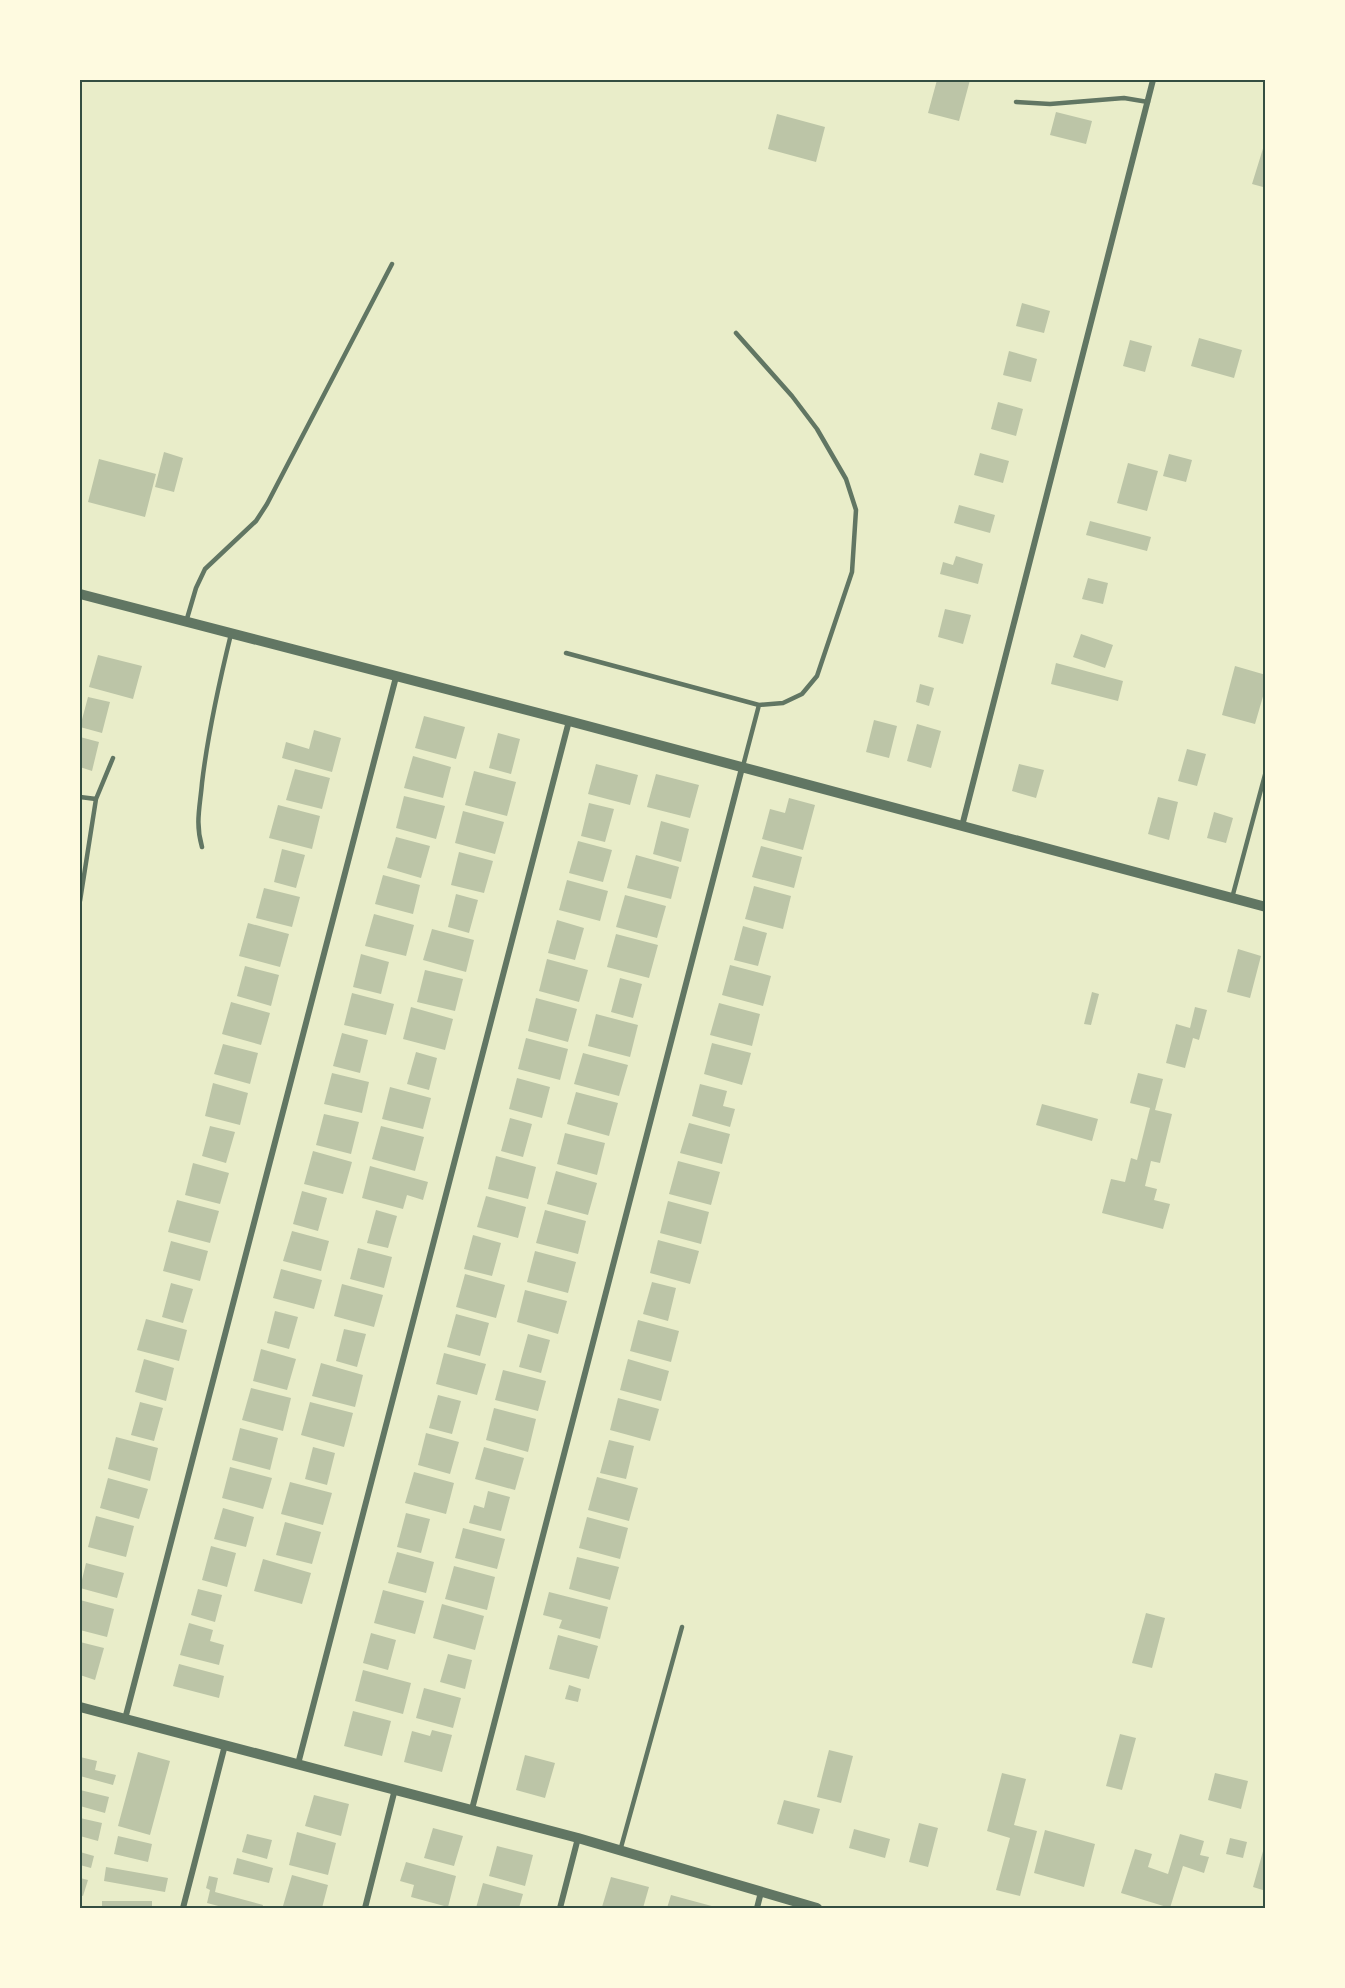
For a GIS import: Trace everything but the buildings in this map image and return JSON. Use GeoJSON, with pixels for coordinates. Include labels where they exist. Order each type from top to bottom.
{"type":"FeatureCollection","features":[{"type":"Feature","properties":{"kind":"street"},"geometry":{"type":"LineString","coordinates":[[962,826],[1153,80]]}},
{"type":"Feature","properties":{"kind":"street"},"geometry":{"type":"LineString","coordinates":[[80,594],[1266,907]]}},
{"type":"Feature","properties":{"kind":"street"},"geometry":{"type":"LineString","coordinates":[[125,1719],[396,676]]}},
{"type":"Feature","properties":{"kind":"street"},"geometry":{"type":"LineString","coordinates":[[297,1764],[569,722]]}},
{"type":"Feature","properties":{"kind":"street"},"geometry":{"type":"LineString","coordinates":[[472,1809],[742,768]]}},
{"type":"Feature","properties":{"kind":"street"},"geometry":{"type":"LineString","coordinates":[[80,1707],[579,1838],[817,1908]]}},
{"type":"Feature","properties":{"kind":"street"},"geometry":{"type":"LineString","coordinates":[[183,1908],[225,1745]]}},
{"type":"Feature","properties":{"kind":"street"},"geometry":{"type":"LineString","coordinates":[[365,1908],[395,1790]]}},
{"type":"Feature","properties":{"kind":"street"},"geometry":{"type":"LineString","coordinates":[[560,1908],[579,1838]]}},
{"type":"Feature","properties":{"kind":"street"},"geometry":{"type":"LineString","coordinates":[[757,1908],[761,1892]]}},
{"type":"Feature","properties":{"kind":"lane"},"geometry":{"type":"LineString","coordinates":[[1016,102],[1050,104],[1124,98],[1148,102]]}},
{"type":"Feature","properties":{"kind":"lane"},"geometry":{"type":"LineString","coordinates":[[186,622],[196,588],[205,569],[256,521],[267,504],[392,264]]}},
{"type":"Feature","properties":{"kind":"lane"},"geometry":{"type":"LineString","coordinates":[[566,653],[759,705],[783,702],[802,694],[817,676],[852,572],[856,510],[846,479],[817,429],[792,396],[736,333]]}},
{"type":"Feature","properties":{"kind":"lane"},"geometry":{"type":"LineString","coordinates":[[202,847],[197,830],[204,766],[214,707],[231,634]]}},
{"type":"Feature","properties":{"kind":"lane"},"geometry":{"type":"LineString","coordinates":[[742,768],[759,705]]}},
{"type":"Feature","properties":{"kind":"lane"},"geometry":{"type":"LineString","coordinates":[[80,901],[96,799],[113,758]]}},
{"type":"Feature","properties":{"kind":"lane"},"geometry":{"type":"LineString","coordinates":[[1232,898],[1266,771]]}},
{"type":"Feature","properties":{"kind":"lane"},"geometry":{"type":"LineString","coordinates":[[80,797],[96,799]]}},
{"type":"Feature","properties":{"kind":"lane"},"geometry":{"type":"LineString","coordinates":[[620,1851],[682,1627]]}}]}
